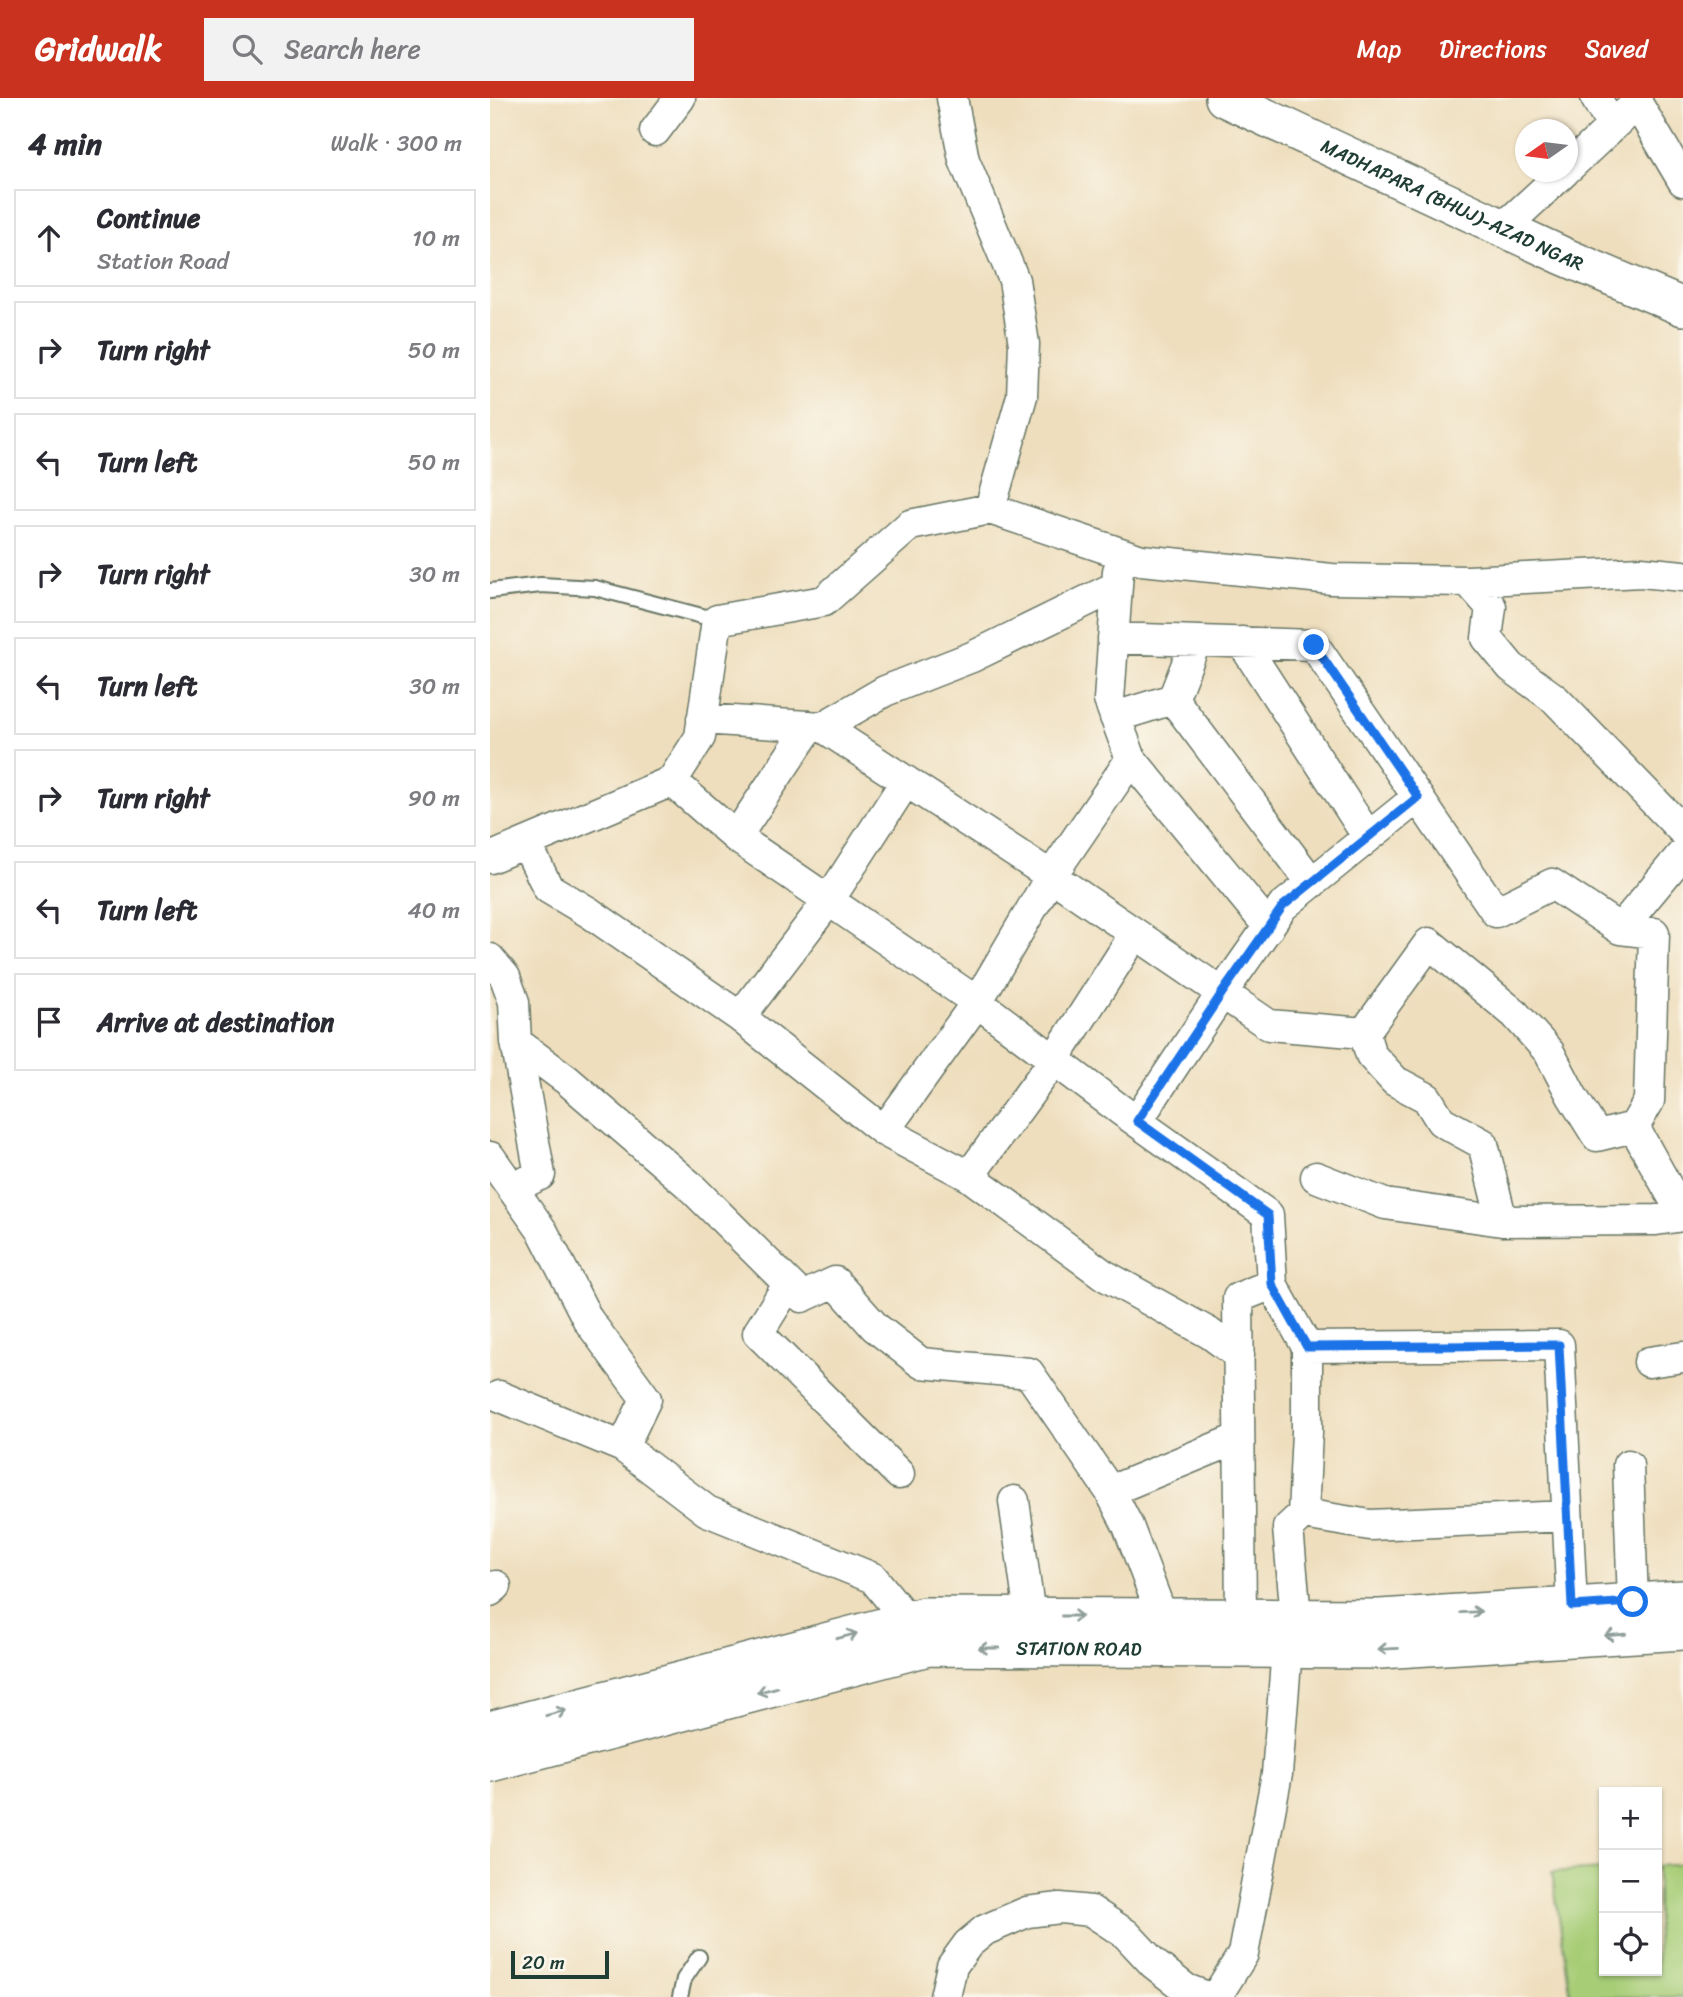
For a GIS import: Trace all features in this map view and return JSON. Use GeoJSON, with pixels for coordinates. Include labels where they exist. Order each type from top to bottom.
{"type":"FeatureCollection","features":[{"type":"Feature","properties":{"kind":"street"},"geometry":{"type":"LineString","coordinates":[[655,131],[680,98]]}},
{"type":"Feature","properties":{"kind":"street"},"geometry":{"type":"LineString","coordinates":[[952,98],[964,160],[1014,280],[1024,344],[1022,396],[990,509]]}},
{"type":"Feature","properties":{"kind":"street","name":"MADHAPARA (BHUJ)-AZAD NGAR"},"geometry":{"type":"LineString","coordinates":[[1224,98],[1563,256],[1683,307]]}},
{"type":"Feature","properties":{"kind":"street"},"geometry":{"type":"LineString","coordinates":[[1596,98],[1612,126]]}},
{"type":"Feature","properties":{"kind":"street"},"geometry":{"type":"LineString","coordinates":[[1578,158],[1637,101],[1683,181]]}},
{"type":"Feature","properties":{"kind":"street"},"geometry":{"type":"LineString","coordinates":[[1503,228],[1552,182]]}},
{"type":"Feature","properties":{"kind":"street"},"geometry":{"type":"LineString","coordinates":[[490,858],[672,781],[700,737],[717,621],[824,601],[910,525],[990,509],[1141,559],[1332,579],[1468,581],[1641,572],[1683,576]]}},
{"type":"Feature","properties":{"kind":"street"},"geometry":{"type":"LineString","coordinates":[[1119,552],[1109,700],[1131,758],[1269,927]]}},
{"type":"Feature","properties":{"kind":"street"},"geometry":{"type":"LineString","coordinates":[[1468,581],[1491,607],[1488,638],[1511,667],[1555,699],[1683,831]]}},
{"type":"Feature","properties":{"kind":"street"},"geometry":{"type":"LineString","coordinates":[[736,837],[817,726],[885,691],[972,657],[1117,586]]}},
{"type":"Feature","properties":{"kind":"street"},"geometry":{"type":"LineString","coordinates":[[1113,638],[1314,645],[1496,912],[1552,884],[1620,929],[1654,933],[1649,1101],[1634,1127],[1597,1136],[1549,1052],[1515,1014],[1429,943],[1364,1033]]}},
{"type":"Feature","properties":{"kind":"street"},"geometry":{"type":"LineString","coordinates":[[1173,699],[1196,641]]}},
{"type":"Feature","properties":{"kind":"street"},"geometry":{"type":"LineString","coordinates":[[1242,642],[1368,837]]}},
{"type":"Feature","properties":{"kind":"street"},"geometry":{"type":"LineString","coordinates":[[1115,717],[1173,699]]}},
{"type":"Feature","properties":{"kind":"street"},"geometry":{"type":"LineString","coordinates":[[1173,699],[1312,883]]}},
{"type":"Feature","properties":{"kind":"street"},"geometry":{"type":"LineString","coordinates":[[702,719],[817,726],[1051,876],[1269,1025],[1364,1033]]}},
{"type":"Feature","properties":{"kind":"street"},"geometry":{"type":"LineString","coordinates":[[884,1131],[977,1003],[1051,876],[1131,758]]}},
{"type":"Feature","properties":{"kind":"street"},"geometry":{"type":"LineString","coordinates":[[672,781],[736,837],[977,1003],[1268,1215],[1272,1284],[1307,1347],[1303,1514],[1288,1528],[1291,1633],[1277,1774],[1243,1954],[1216,1997]]}},
{"type":"Feature","properties":{"kind":"street"},"geometry":{"type":"LineString","coordinates":[[740,1017],[828,900],[906,781]]}},
{"type":"Feature","properties":{"kind":"street"},"geometry":{"type":"LineString","coordinates":[[1137,1121],[1283,906],[1418,797]]}},
{"type":"Feature","properties":{"kind":"street"},"geometry":{"type":"LineString","coordinates":[[526,843],[548,888],[590,913],[740,1017],[884,1131],[969,1176],[1104,1275],[1209,1333],[1239,1355]]}},
{"type":"Feature","properties":{"kind":"street"},"geometry":{"type":"LineString","coordinates":[[1620,929],[1683,853]]}},
{"type":"Feature","properties":{"kind":"street"},"geometry":{"type":"LineString","coordinates":[[969,1176],[1054,1060],[1135,934]]}},
{"type":"Feature","properties":{"kind":"street"},"geometry":{"type":"LineString","coordinates":[[490,960],[505,977],[514,1002],[516,1042],[540,1175],[513,1188]]}},
{"type":"Feature","properties":{"kind":"street"},"geometry":{"type":"LineString","coordinates":[[1364,1033],[1371,1055],[1395,1081],[1427,1098],[1441,1121],[1483,1144],[1502,1222]]}},
{"type":"Feature","properties":{"kind":"street"},"geometry":{"type":"LineString","coordinates":[[516,1042],[567,1080],[689,1185],[802,1297],[835,1282],[875,1327],[921,1363],[1029,1373],[1110,1491],[1128,1526],[1162,1616]]}},
{"type":"Feature","properties":{"kind":"street"},"geometry":{"type":"LineString","coordinates":[[1316,1177],[1385,1204],[1502,1222],[1656,1220],[1683,1215],[1634,1127]]}},
{"type":"Feature","properties":{"kind":"street"},"geometry":{"type":"LineString","coordinates":[[490,1157],[543,1232],[588,1320],[646,1399],[623,1447]]}},
{"type":"Feature","properties":{"kind":"street"},"geometry":{"type":"LineString","coordinates":[[788,1284],[758,1333],[899,1474]]}},
{"type":"Feature","properties":{"kind":"street"},"geometry":{"type":"LineString","coordinates":[[1241,1617],[1238,1298],[1272,1284]]}},
{"type":"Feature","properties":{"kind":"street"},"geometry":{"type":"LineString","coordinates":[[1307,1347],[1559,1345],[1572,1606]]}},
{"type":"Feature","properties":{"kind":"street"},"geometry":{"type":"LineString","coordinates":[[1649,1362],[1683,1357]]}},
{"type":"Feature","properties":{"kind":"street"},"geometry":{"type":"LineString","coordinates":[[499,1396],[623,1447],[707,1511],[873,1578],[907,1620]]}},
{"type":"Feature","properties":{"kind":"street"},"geometry":{"type":"LineString","coordinates":[[1110,1491],[1239,1438]]}},
{"type":"Feature","properties":{"kind":"street"},"geometry":{"type":"LineString","coordinates":[[1628,1465],[1633,1602]]}},
{"type":"Feature","properties":{"kind":"street"},"geometry":{"type":"LineString","coordinates":[[1014,1501],[1030,1616]]}},
{"type":"Feature","properties":{"kind":"street"},"geometry":{"type":"LineString","coordinates":[[1303,1514],[1370,1525],[1567,1516]]}},
{"type":"Feature","properties":{"kind":"street","name":"STATION ROAD"},"geometry":{"type":"LineString","coordinates":[[490,1763],[928,1647],[1291,1633],[1380,1618],[1683,1599]]}},
{"type":"Feature","properties":{"kind":"street","name":"STATION ROAD"},"geometry":{"type":"LineString","coordinates":[[490,1730],[924,1616],[1241,1617],[1291,1633],[1380,1650],[1683,1631]]}},
{"type":"Feature","properties":{"kind":"street"},"geometry":{"type":"LineString","coordinates":[[945,1997],[952,1966],[968,1944],[985,1930],[1027,1912],[1060,1908],[1091,1911],[1126,1934],[1154,1964],[1186,1989],[1207,1997]]}},
{"type":"Feature","properties":{"kind":"lane"},"geometry":{"type":"LineString","coordinates":[[490,591],[541,585],[596,587],[717,621]]}},
{"type":"Feature","properties":{"kind":"lane"},"geometry":{"type":"LineString","coordinates":[[680,1997],[684,1979],[699,1957]]}},
{"type":"Feature","properties":{"kind":"green space"},"geometry":{"type":"Polygon","coordinates":[[[1683,1864],[1683,1997],[1571,1997],[1552,1872],[1599,1869],[1599,1976],[1662,1976],[1662,1866],[1683,1864]]]}},
{"type":"Feature","properties":{"kind":"route"},"geometry":{"type":"LineString","coordinates":[[1314,645],[1418,797],[1283,906],[1137,1121],[1268,1215],[1272,1284],[1307,1347],[1559,1345],[1572,1606],[1633,1602]]}}]}
